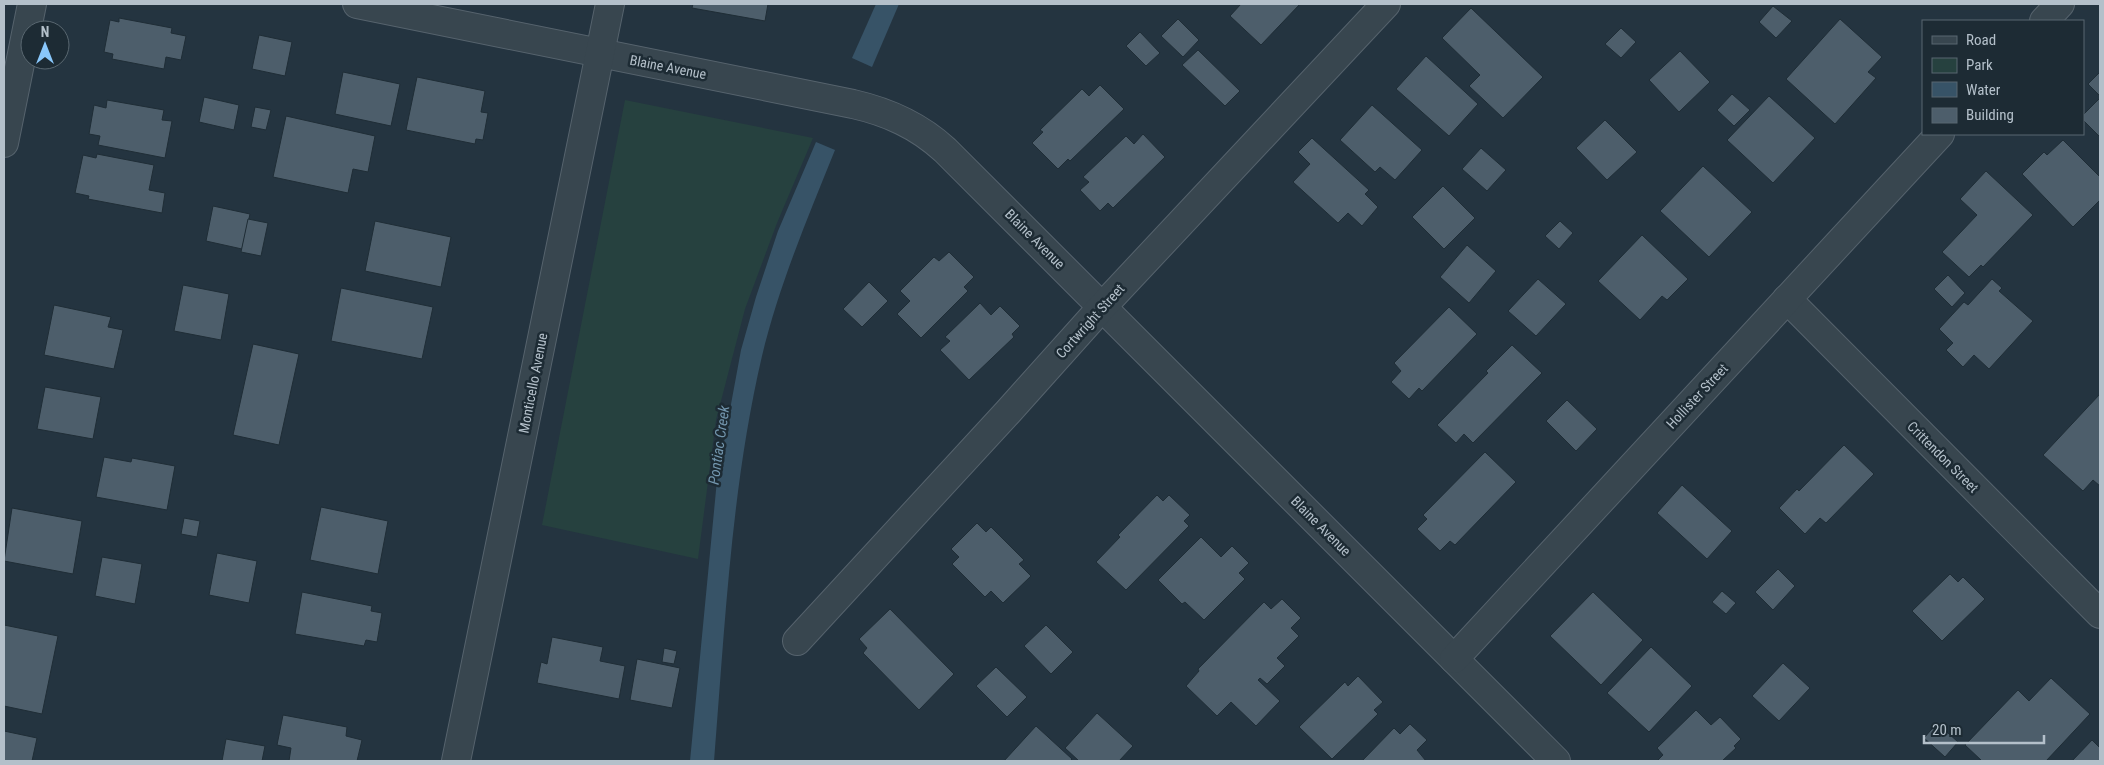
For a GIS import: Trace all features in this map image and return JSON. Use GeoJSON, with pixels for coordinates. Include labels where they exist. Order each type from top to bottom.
{"type":"FeatureCollection","features":[{"type":"Feature","properties":{"kind":"street"},"geometry":{"type":"LineString","coordinates":[[4,143],[32,4]]}},
{"type":"Feature","properties":{"kind":"street","name":"Blaine Avenue"},"geometry":{"type":"LineString","coordinates":[[357,4],[853,104],[898,117],[922,130],[945,150],[1556,761]]}},
{"type":"Feature","properties":{"kind":"street","name":"Monticello Avenue"},"geometry":{"type":"LineString","coordinates":[[456,761],[610,4]]}},
{"type":"Feature","properties":{"kind":"street","name":"Cortwright Street"},"geometry":{"type":"LineString","coordinates":[[797,641],[1102,307],[1386,4]]}},
{"type":"Feature","properties":{"kind":"street"},"geometry":{"type":"LineString","coordinates":[[2045,20],[2060,4]]}},
{"type":"Feature","properties":{"kind":"street","name":"Hollister Street"},"geometry":{"type":"LineString","coordinates":[[1454,659],[1939,135]]}},
{"type":"Feature","properties":{"kind":"street","name":"Crittendon Street"},"geometry":{"type":"LineString","coordinates":[[1787,299],[2100,614]]}},
{"type":"Feature","properties":{"kind":"green space"},"geometry":{"type":"Polygon","coordinates":[[[625,100],[813,138],[777,223],[745,309],[716,420],[698,559],[542,525],[625,100]]]}},
{"type":"Feature","properties":{"kind":"water"},"geometry":{"type":"Polygon","coordinates":[[[876,4],[899,4],[872,67],[852,58],[876,4]]]}},
{"type":"Feature","properties":{"kind":"water"},"geometry":{"type":"Polygon","coordinates":[[[816,142],[835,150],[777,303],[762,356],[751,406],[730,558],[714,761],[690,761],[717,480],[741,350],[778,231],[816,142]]]}},
{"type":"Feature","properties":{"kind":"building"},"geometry":{"type":"Polygon","coordinates":[[[693,4],[768,4],[765,21],[692,8],[693,4]]]}},
{"type":"Feature","properties":{"kind":"building"},"geometry":{"type":"Polygon","coordinates":[[[1241,4],[1300,4],[1261,45],[1230,16],[1241,4]]]}},
{"type":"Feature","properties":{"kind":"building"},"geometry":{"type":"Polygon","coordinates":[[[1773,6],[1792,21],[1776,38],[1759,22],[1773,6]]]}},
{"type":"Feature","properties":{"kind":"building"},"geometry":{"type":"Polygon","coordinates":[[[1471,8],[1543,77],[1503,118],[1469,86],[1480,75],[1442,38],[1471,8]]]}},
{"type":"Feature","properties":{"kind":"building"},"geometry":{"type":"Polygon","coordinates":[[[119,18],[172,28],[171,33],[186,36],[181,60],[166,57],[164,69],[112,59],[113,54],[104,52],[110,20],[119,22],[119,18]]]}},
{"type":"Feature","properties":{"kind":"building"},"geometry":{"type":"Polygon","coordinates":[[[1178,19],[1199,40],[1183,57],[1161,36],[1178,19]]]}},
{"type":"Feature","properties":{"kind":"building"},"geometry":{"type":"Polygon","coordinates":[[[1840,19],[1882,57],[1868,72],[1876,78],[1835,124],[1786,79],[1840,19]]]}},
{"type":"Feature","properties":{"kind":"building"},"geometry":{"type":"Polygon","coordinates":[[[1621,28],[1636,42],[1621,58],[1605,44],[1621,28]]]}},
{"type":"Feature","properties":{"kind":"building"},"geometry":{"type":"Polygon","coordinates":[[[1140,32],[1160,53],[1146,66],[1126,46],[1140,32]]]}},
{"type":"Feature","properties":{"kind":"building"},"geometry":{"type":"Polygon","coordinates":[[[259,35],[292,42],[285,76],[252,69],[259,35]]]}},
{"type":"Feature","properties":{"kind":"building"},"geometry":{"type":"Polygon","coordinates":[[[1198,50],[1240,91],[1225,106],[1182,65],[1198,50]]]}},
{"type":"Feature","properties":{"kind":"building"},"geometry":{"type":"Polygon","coordinates":[[[1680,51],[1710,82],[1679,112],[1649,80],[1680,51]]]}},
{"type":"Feature","properties":{"kind":"building"},"geometry":{"type":"Polygon","coordinates":[[[1426,56],[1478,104],[1449,136],[1396,89],[1426,56]]]}},
{"type":"Feature","properties":{"kind":"building"},"geometry":{"type":"Polygon","coordinates":[[[343,72],[400,84],[391,126],[335,114],[343,72]]]}},
{"type":"Feature","properties":{"kind":"building"},"geometry":{"type":"Polygon","coordinates":[[[2100,72],[2100,96],[2088,84],[2100,72]]]}},
{"type":"Feature","properties":{"kind":"building"},"geometry":{"type":"Polygon","coordinates":[[[417,77],[485,91],[481,112],[488,113],[483,140],[476,139],[475,144],[406,130],[417,77]]]}},
{"type":"Feature","properties":{"kind":"building"},"geometry":{"type":"Polygon","coordinates":[[[1100,85],[1124,109],[1070,161],[1068,159],[1058,169],[1032,143],[1043,132],[1040,130],[1082,89],[1089,96],[1100,85]]]}},
{"type":"Feature","properties":{"kind":"building"},"geometry":{"type":"Polygon","coordinates":[[[1732,94],[1750,110],[1734,126],[1717,110],[1732,94]]]}},
{"type":"Feature","properties":{"kind":"building"},"geometry":{"type":"Polygon","coordinates":[[[1769,96],[1815,138],[1773,183],[1727,140],[1769,96]]]}},
{"type":"Feature","properties":{"kind":"building"},"geometry":{"type":"Polygon","coordinates":[[[204,97],[239,105],[234,130],[199,122],[204,97]]]}},
{"type":"Feature","properties":{"kind":"building"},"geometry":{"type":"Polygon","coordinates":[[[2100,98],[2100,137],[2084,121],[2084,114],[2100,98]]]}},
{"type":"Feature","properties":{"kind":"building"},"geometry":{"type":"Polygon","coordinates":[[[107,100],[164,110],[162,120],[172,121],[165,158],[98,145],[100,136],[89,134],[94,105],[106,108],[107,100]]]}},
{"type":"Feature","properties":{"kind":"building"},"geometry":{"type":"Polygon","coordinates":[[[1372,105],[1422,150],[1395,180],[1380,167],[1375,172],[1340,140],[1372,105]]]}},
{"type":"Feature","properties":{"kind":"building"},"geometry":{"type":"Polygon","coordinates":[[[255,107],[271,110],[266,130],[251,127],[255,107]]]}},
{"type":"Feature","properties":{"kind":"building"},"geometry":{"type":"Polygon","coordinates":[[[286,116],[375,136],[368,172],[353,169],[348,193],[273,177],[286,116]]]}},
{"type":"Feature","properties":{"kind":"building"},"geometry":{"type":"Polygon","coordinates":[[[1605,120],[1637,152],[1607,180],[1576,148],[1605,120]]]}},
{"type":"Feature","properties":{"kind":"building"},"geometry":{"type":"Polygon","coordinates":[[[1143,134],[1165,157],[1113,208],[1108,203],[1100,211],[1080,190],[1089,182],[1083,177],[1126,136],[1134,144],[1143,134]]]}},
{"type":"Feature","properties":{"kind":"building"},"geometry":{"type":"Polygon","coordinates":[[[1312,138],[1369,190],[1365,194],[1378,207],[1362,226],[1348,213],[1338,223],[1293,182],[1310,164],[1298,152],[1312,138]]]}},
{"type":"Feature","properties":{"kind":"building"},"geometry":{"type":"Polygon","coordinates":[[[2063,140],[2100,177],[2100,200],[2073,227],[2022,174],[2044,152],[2047,155],[2063,140]]]}},
{"type":"Feature","properties":{"kind":"building"},"geometry":{"type":"Polygon","coordinates":[[[1481,148],[1506,170],[1487,191],[1462,169],[1481,148]]]}},
{"type":"Feature","properties":{"kind":"building"},"geometry":{"type":"Polygon","coordinates":[[[97,154],[154,165],[149,190],[165,193],[162,213],[88,199],[89,196],[75,193],[83,155],[96,158],[97,154]]]}},
{"type":"Feature","properties":{"kind":"building"},"geometry":{"type":"Polygon","coordinates":[[[1703,166],[1752,212],[1709,257],[1660,211],[1703,166]]]}},
{"type":"Feature","properties":{"kind":"building"},"geometry":{"type":"Polygon","coordinates":[[[1986,171],[2033,215],[1983,267],[1981,265],[1969,277],[1942,252],[1977,215],[1960,199],[1986,171]]]}},
{"type":"Feature","properties":{"kind":"building"},"geometry":{"type":"Polygon","coordinates":[[[1443,186],[1475,218],[1444,249],[1412,217],[1443,186]]]}},
{"type":"Feature","properties":{"kind":"building"},"geometry":{"type":"Polygon","coordinates":[[[213,206],[250,214],[242,249],[206,241],[213,206]]]}},
{"type":"Feature","properties":{"kind":"building"},"geometry":{"type":"Polygon","coordinates":[[[248,219],[268,223],[261,256],[241,252],[248,219]]]}},
{"type":"Feature","properties":{"kind":"building"},"geometry":{"type":"Polygon","coordinates":[[[375,221],[451,237],[441,287],[365,271],[375,221]]]}},
{"type":"Feature","properties":{"kind":"building"},"geometry":{"type":"Polygon","coordinates":[[[1560,221],[1573,233],[1559,249],[1545,236],[1560,221]]]}},
{"type":"Feature","properties":{"kind":"building"},"geometry":{"type":"Polygon","coordinates":[[[1642,235],[1688,279],[1667,300],[1662,296],[1640,320],[1598,281],[1642,235]]]}},
{"type":"Feature","properties":{"kind":"building"},"geometry":{"type":"Polygon","coordinates":[[[1467,245],[1496,271],[1469,303],[1440,277],[1467,245]]]}},
{"type":"Feature","properties":{"kind":"building"},"geometry":{"type":"Polygon","coordinates":[[[949,252],[974,277],[964,287],[968,291],[921,338],[897,314],[910,301],[900,291],[934,257],[939,261],[949,252]]]}},
{"type":"Feature","properties":{"kind":"building"},"geometry":{"type":"Polygon","coordinates":[[[1948,275],[1965,293],[1952,307],[1934,289],[1948,275]]]}},
{"type":"Feature","properties":{"kind":"building"},"geometry":{"type":"Polygon","coordinates":[[[1538,279],[1566,304],[1536,336],[1508,311],[1538,279]]]}},
{"type":"Feature","properties":{"kind":"building"},"geometry":{"type":"Polygon","coordinates":[[[1992,279],[2002,288],[1999,291],[2033,321],[1989,369],[1974,355],[1963,367],[1946,350],[1953,343],[1939,329],[1964,302],[1968,305],[1992,279]]]}},
{"type":"Feature","properties":{"kind":"building"},"geometry":{"type":"Polygon","coordinates":[[[869,282],[888,301],[862,327],[843,309],[869,282]]]}},
{"type":"Feature","properties":{"kind":"building"},"geometry":{"type":"Polygon","coordinates":[[[183,285],[229,294],[221,340],[174,331],[183,285]]]}},
{"type":"Feature","properties":{"kind":"building"},"geometry":{"type":"Polygon","coordinates":[[[341,288],[433,307],[422,359],[331,341],[341,288]]]}},
{"type":"Feature","properties":{"kind":"building"},"geometry":{"type":"Polygon","coordinates":[[[980,303],[991,315],[1000,306],[1020,326],[1012,334],[1014,337],[969,380],[940,350],[950,341],[945,337],[980,303]]]}},
{"type":"Feature","properties":{"kind":"building"},"geometry":{"type":"Polygon","coordinates":[[[54,305],[111,317],[108,327],[123,330],[114,369],[44,355],[54,305]]]}},
{"type":"Feature","properties":{"kind":"building"},"geometry":{"type":"Polygon","coordinates":[[[1449,307],[1477,334],[1422,391],[1419,388],[1409,399],[1391,382],[1401,371],[1394,363],[1449,307]]]}},
{"type":"Feature","properties":{"kind":"building"},"geometry":{"type":"Polygon","coordinates":[[[253,344],[299,354],[279,445],[233,435],[253,344]]]}},
{"type":"Feature","properties":{"kind":"building"},"geometry":{"type":"Polygon","coordinates":[[[1512,345],[1542,373],[1473,443],[1464,434],[1456,443],[1437,425],[1488,373],[1486,371],[1512,345]]]}},
{"type":"Feature","properties":{"kind":"building"},"geometry":{"type":"Polygon","coordinates":[[[45,387],[101,397],[93,439],[37,429],[45,387]]]}},
{"type":"Feature","properties":{"kind":"building"},"geometry":{"type":"Polygon","coordinates":[[[2100,394],[2100,486],[2093,480],[2083,491],[2043,455],[2100,394]]]}},
{"type":"Feature","properties":{"kind":"building"},"geometry":{"type":"Polygon","coordinates":[[[1567,400],[1597,429],[1576,451],[1546,421],[1567,400]]]}},
{"type":"Feature","properties":{"kind":"building"},"geometry":{"type":"Polygon","coordinates":[[[1844,445],[1874,474],[1826,523],[1820,518],[1805,534],[1779,508],[1797,489],[1799,491],[1844,445]]]}},
{"type":"Feature","properties":{"kind":"building"},"geometry":{"type":"Polygon","coordinates":[[[1485,452],[1516,482],[1455,545],[1450,541],[1440,551],[1417,529],[1427,519],[1423,515],[1485,452]]]}},
{"type":"Feature","properties":{"kind":"building"},"geometry":{"type":"Polygon","coordinates":[[[104,457],[131,462],[132,458],[175,466],[167,510],[96,497],[104,457]]]}},
{"type":"Feature","properties":{"kind":"building"},"geometry":{"type":"Polygon","coordinates":[[[1682,485],[1732,531],[1707,559],[1657,513],[1682,485]]]}},
{"type":"Feature","properties":{"kind":"building"},"geometry":{"type":"Polygon","coordinates":[[[1157,495],[1163,501],[1169,495],[1190,515],[1184,521],[1189,526],[1126,590],[1096,562],[1120,537],[1118,535],[1157,495]]]}},
{"type":"Feature","properties":{"kind":"building"},"geometry":{"type":"Polygon","coordinates":[[[321,507],[388,521],[378,574],[310,560],[321,507]]]}},
{"type":"Feature","properties":{"kind":"building"},"geometry":{"type":"Polygon","coordinates":[[[12,508],[82,521],[73,574],[4,561],[12,508]]]}},
{"type":"Feature","properties":{"kind":"building"},"geometry":{"type":"Polygon","coordinates":[[[184,518],[200,521],[197,537],[181,534],[184,518]]]}},
{"type":"Feature","properties":{"kind":"building"},"geometry":{"type":"Polygon","coordinates":[[[977,523],[986,532],[991,527],[1024,560],[1019,564],[1031,576],[1003,603],[991,591],[985,597],[952,564],[959,557],[951,549],[977,523]]]}},
{"type":"Feature","properties":{"kind":"building"},"geometry":{"type":"Polygon","coordinates":[[[1201,537],[1221,557],[1232,546],[1249,563],[1239,573],[1245,579],[1204,620],[1185,602],[1182,604],[1158,580],[1201,537]]]}},
{"type":"Feature","properties":{"kind":"building"},"geometry":{"type":"Polygon","coordinates":[[[217,553],[257,561],[249,603],[209,595],[217,553]]]}},
{"type":"Feature","properties":{"kind":"building"},"geometry":{"type":"Polygon","coordinates":[[[102,557],[142,564],[135,604],[95,596],[102,557]]]}},
{"type":"Feature","properties":{"kind":"building"},"geometry":{"type":"Polygon","coordinates":[[[1778,569],[1795,586],[1773,610],[1755,592],[1778,569]]]}},
{"type":"Feature","properties":{"kind":"building"},"geometry":{"type":"Polygon","coordinates":[[[1950,574],[1958,582],[1963,577],[1985,599],[1942,641],[1912,611],[1950,574]]]}},
{"type":"Feature","properties":{"kind":"building"},"geometry":{"type":"Polygon","coordinates":[[[1722,591],[1736,603],[1726,614],[1712,602],[1722,591]]]}},
{"type":"Feature","properties":{"kind":"building"},"geometry":{"type":"Polygon","coordinates":[[[302,592],[372,606],[371,611],[382,613],[377,642],[366,640],[364,646],[295,634],[302,592]]]}},
{"type":"Feature","properties":{"kind":"building"},"geometry":{"type":"Polygon","coordinates":[[[1593,592],[1643,640],[1601,685],[1550,636],[1593,592]]]}},
{"type":"Feature","properties":{"kind":"building"},"geometry":{"type":"Polygon","coordinates":[[[1282,599],[1301,618],[1291,628],[1299,636],[1277,658],[1285,666],[1267,684],[1260,678],[1258,680],[1280,701],[1256,726],[1231,702],[1217,716],[1186,686],[1199,671],[1198,669],[1264,602],[1271,609],[1282,599]]]}},
{"type":"Feature","properties":{"kind":"building"},"geometry":{"type":"Polygon","coordinates":[[[890,609],[954,674],[919,710],[863,653],[867,648],[859,639],[890,609]]]}},
{"type":"Feature","properties":{"kind":"building"},"geometry":{"type":"Polygon","coordinates":[[[4,625],[58,636],[42,714],[4,706],[4,625]]]}},
{"type":"Feature","properties":{"kind":"building"},"geometry":{"type":"Polygon","coordinates":[[[1046,625],[1073,652],[1051,674],[1024,646],[1046,625]]]}},
{"type":"Feature","properties":{"kind":"building"},"geometry":{"type":"Polygon","coordinates":[[[552,637],[603,647],[600,661],[625,666],[619,699],[537,683],[541,662],[547,664],[552,637]]]}},
{"type":"Feature","properties":{"kind":"building"},"geometry":{"type":"Polygon","coordinates":[[[1651,647],[1692,686],[1649,732],[1607,693],[1651,647]]]}},
{"type":"Feature","properties":{"kind":"building"},"geometry":{"type":"Polygon","coordinates":[[[664,648],[677,651],[674,664],[662,662],[664,648]]]}},
{"type":"Feature","properties":{"kind":"building"},"geometry":{"type":"Polygon","coordinates":[[[637,659],[680,668],[672,708],[630,700],[637,659]]]}},
{"type":"Feature","properties":{"kind":"building"},"geometry":{"type":"Polygon","coordinates":[[[1783,663],[1810,688],[1779,721],[1752,696],[1783,663]]]}},
{"type":"Feature","properties":{"kind":"building"},"geometry":{"type":"Polygon","coordinates":[[[996,667],[1027,697],[1007,717],[976,686],[996,667]]]}},
{"type":"Feature","properties":{"kind":"building"},"geometry":{"type":"Polygon","coordinates":[[[1358,676],[1383,702],[1374,710],[1378,714],[1332,759],[1299,727],[1345,682],[1348,686],[1358,676]]]}},
{"type":"Feature","properties":{"kind":"building"},"geometry":{"type":"Polygon","coordinates":[[[2051,678],[2090,714],[2046,761],[1982,761],[1965,745],[2018,690],[2029,701],[2051,678]]]}},
{"type":"Feature","properties":{"kind":"building"},"geometry":{"type":"Polygon","coordinates":[[[1696,710],[1711,725],[1720,717],[1741,739],[1734,746],[1736,748],[1722,761],[1657,761],[1663,755],[1657,748],[1696,710]]]}},
{"type":"Feature","properties":{"kind":"building"},"geometry":{"type":"Polygon","coordinates":[[[1097,713],[1133,746],[1119,761],[1079,761],[1065,748],[1097,713]]]}},
{"type":"Feature","properties":{"kind":"building"},"geometry":{"type":"Polygon","coordinates":[[[283,715],[347,727],[346,736],[362,740],[357,761],[289,761],[291,748],[277,745],[283,715]]]}},
{"type":"Feature","properties":{"kind":"building"},"geometry":{"type":"Polygon","coordinates":[[[1937,723],[1958,742],[1945,757],[1924,738],[1937,723]]]}},
{"type":"Feature","properties":{"kind":"building"},"geometry":{"type":"Polygon","coordinates":[[[1410,724],[1427,740],[1417,750],[1426,761],[1362,761],[1394,728],[1400,734],[1410,724]]]}},
{"type":"Feature","properties":{"kind":"building"},"geometry":{"type":"Polygon","coordinates":[[[1036,726],[1072,759],[1070,761],[1004,761],[1036,726]]]}},
{"type":"Feature","properties":{"kind":"building"},"geometry":{"type":"Polygon","coordinates":[[[4,731],[37,738],[32,761],[4,761],[4,731]]]}},
{"type":"Feature","properties":{"kind":"building"},"geometry":{"type":"Polygon","coordinates":[[[226,739],[265,746],[262,761],[222,761],[226,739]]]}},
{"type":"Feature","properties":{"kind":"building"},"geometry":{"type":"Polygon","coordinates":[[[2092,740],[2100,748],[2100,761],[2072,761],[2092,740]]]}},
{"type":"Feature","properties":{"kind":"water label","name":"Pontiac Creek"},"geometry":{"type":"Point","coordinates":[719,445]}}]}
